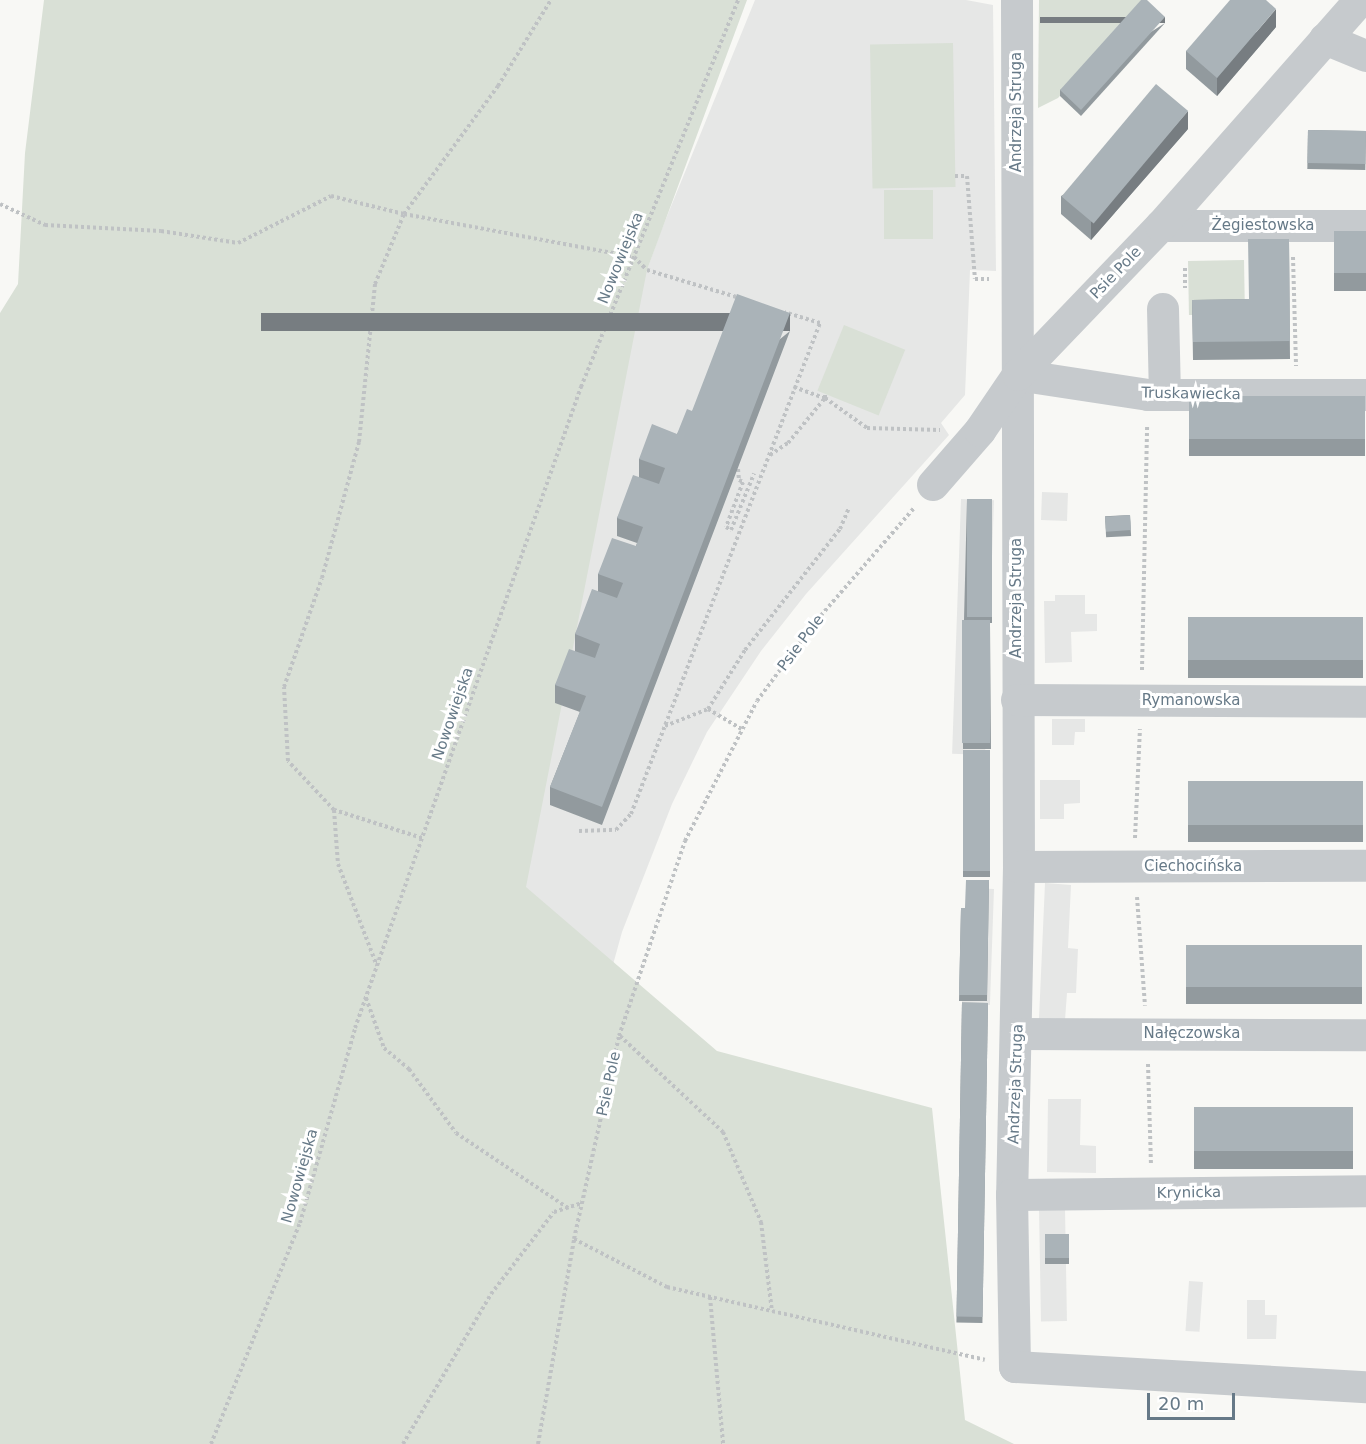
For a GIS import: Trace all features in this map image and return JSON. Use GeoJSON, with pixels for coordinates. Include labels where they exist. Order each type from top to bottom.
{"type":"FeatureCollection","features":[{"type":"Feature","properties":{"kind":"street","name":"Andrzeja Struga"},"geometry":{"type":"LineString","coordinates":[[1015,1367],[1012,1195],[1019,867],[1017,0]]}},
{"type":"Feature","properties":{"kind":"street","name":"Psie Pole"},"geometry":{"type":"LineString","coordinates":[[933,485],[980,431],[1018,375],[1161,226],[1360,0]]}},
{"type":"Feature","properties":{"kind":"street"},"geometry":{"type":"LineString","coordinates":[[1325,39],[1366,56]]}},
{"type":"Feature","properties":{"kind":"street","name":"Żegiestowska"},"geometry":{"type":"LineString","coordinates":[[1161,226],[1366,226]]}},
{"type":"Feature","properties":{"kind":"street"},"geometry":{"type":"LineString","coordinates":[[1156,395],[1163,309]]}},
{"type":"Feature","properties":{"kind":"street","name":"Truskawiecka"},"geometry":{"type":"LineString","coordinates":[[1018,375],[1156,395],[1366,395]]}},
{"type":"Feature","properties":{"kind":"street","name":"Rymanowska"},"geometry":{"type":"LineString","coordinates":[[1017,700],[1366,702]]}},
{"type":"Feature","properties":{"kind":"street","name":"Ciechocińska"},"geometry":{"type":"LineString","coordinates":[[1019,867],[1366,866]]}},
{"type":"Feature","properties":{"kind":"street","name":"Nałęczowska"},"geometry":{"type":"LineString","coordinates":[[1017,1034],[1366,1035]]}},
{"type":"Feature","properties":{"kind":"street","name":"Krynicka"},"geometry":{"type":"LineString","coordinates":[[1012,1195],[1366,1191]]}},
{"type":"Feature","properties":{"kind":"street"},"geometry":{"type":"LineString","coordinates":[[1015,1367],[1366,1387]]}},
{"type":"Feature","properties":{"kind":"path"},"geometry":{"type":"LineString","coordinates":[[422,838],[334,810],[288,761],[284,687],[322,578],[359,442],[375,284],[404,214],[498,86],[551,0]]}},
{"type":"Feature","properties":{"kind":"path","name":"Nowowiejska"},"geometry":{"type":"LineString","coordinates":[[211,1444],[300,1223],[366,997],[581,387],[738,0]]}},
{"type":"Feature","properties":{"kind":"path"},"geometry":{"type":"LineString","coordinates":[[956,176],[967,176],[975,279],[996,280]]}},
{"type":"Feature","properties":{"kind":"path"},"geometry":{"type":"LineString","coordinates":[[0,204],[45,225],[161,231],[238,243],[331,196],[404,214],[634,257],[646,270],[748,300]]}},
{"type":"Feature","properties":{"kind":"path"},"geometry":{"type":"LineString","coordinates":[[1284,368],[1296,367],[1293,255]]}},
{"type":"Feature","properties":{"kind":"path"},"geometry":{"type":"LineString","coordinates":[[579,831],[604,832],[625,823],[769,456],[820,323],[781,310]]}},
{"type":"Feature","properties":{"kind":"path"},"geometry":{"type":"LineString","coordinates":[[794,387],[825,396],[867,428],[930,433],[946,429]]}},
{"type":"Feature","properties":{"kind":"path"},"geometry":{"type":"LineString","coordinates":[[1151,1193],[1147,1034],[1134,867],[1156,395]]}},
{"type":"Feature","properties":{"kind":"path"},"geometry":{"type":"LineString","coordinates":[[769,456],[788,443],[825,396]]}},
{"type":"Feature","properties":{"kind":"path"},"geometry":{"type":"LineString","coordinates":[[738,469],[739,480],[743,482],[726,527],[731,530],[754,474]]}},
{"type":"Feature","properties":{"kind":"path","name":"Psie Pole"},"geometry":{"type":"LineString","coordinates":[[538,1444],[574,1239],[619,1036],[685,841],[757,701],[818,620],[933,485]]}},
{"type":"Feature","properties":{"kind":"path"},"geometry":{"type":"LineString","coordinates":[[664,726],[708,710],[745,650],[840,529],[849,508]]}},
{"type":"Feature","properties":{"kind":"path"},"geometry":{"type":"LineString","coordinates":[[708,710],[741,729]]}},
{"type":"Feature","properties":{"kind":"path"},"geometry":{"type":"LineString","coordinates":[[334,810],[338,864],[377,966]]}},
{"type":"Feature","properties":{"kind":"path"},"geometry":{"type":"LineString","coordinates":[[366,997],[384,1048],[409,1069],[456,1133],[568,1208]]}},
{"type":"Feature","properties":{"kind":"path"},"geometry":{"type":"LineString","coordinates":[[619,1036],[723,1132],[761,1222],[772,1311]]}},
{"type":"Feature","properties":{"kind":"path"},"geometry":{"type":"LineString","coordinates":[[403,1444],[491,1294],[555,1212],[582,1202]]}},
{"type":"Feature","properties":{"kind":"path"},"geometry":{"type":"LineString","coordinates":[[574,1239],[667,1287],[1015,1367]]}},
{"type":"Feature","properties":{"kind":"path"},"geometry":{"type":"LineString","coordinates":[[711,1297],[723,1444]]}},
{"type":"Feature","properties":{"kind":"shaded area"},"geometry":{"type":"Polygon","coordinates":[[[44,0],[747,0],[647,270],[526,887],[717,1051],[932,1108],[965,1420],[1014,1444],[0,1444],[0,313],[18,284],[25,153],[44,0]]]}},
{"type":"Feature","properties":{"kind":"shaded area"},"geometry":{"type":"Polygon","coordinates":[[[755,0],[966,0],[993,5],[996,271],[970,270],[965,395],[941,423],[949,435],[806,594],[761,651],[707,732],[672,804],[622,932],[598,1019],[398,959],[661,231],[755,0]]]}},
{"type":"Feature","properties":{"kind":"shaded area"},"geometry":{"type":"Polygon","coordinates":[[[1039,0],[1143,0],[1058,98],[1038,108],[1039,0]]]}},
{"type":"Feature","properties":{"kind":"shaded area"},"geometry":{"type":"Polygon","coordinates":[[[953,43],[956,187],[873,188],[870,44],[953,43]]]}},
{"type":"Feature","properties":{"kind":"shaded area"},"geometry":{"type":"Polygon","coordinates":[[[884,190],[933,190],[933,239],[884,239],[884,190]]]}},
{"type":"Feature","properties":{"kind":"shaded area"},"geometry":{"type":"Polygon","coordinates":[[[1244,260],[1245,314],[1189,315],[1188,261],[1244,260]]]}},
{"type":"Feature","properties":{"kind":"shaded area"},"geometry":{"type":"Polygon","coordinates":[[[844,325],[905,350],[879,416],[817,391],[844,325]]]}},
{"type":"Feature","properties":{"kind":"shaded area"},"geometry":{"type":"Polygon","coordinates":[[[1042,492],[1068,493],[1067,521],[1041,520],[1042,492]]]}},
{"type":"Feature","properties":{"kind":"shaded area"},"geometry":{"type":"Polygon","coordinates":[[[961,499],[994,500],[985,755],[952,754],[961,499]]]}},
{"type":"Feature","properties":{"kind":"shaded area"},"geometry":{"type":"Polygon","coordinates":[[[1055,595],[1085,595],[1085,614],[1097,614],[1097,631],[1071,632],[1072,662],[1045,663],[1044,601],[1055,601],[1055,595]]]}},
{"type":"Feature","properties":{"kind":"shaded area"},"geometry":{"type":"Polygon","coordinates":[[[1052,719],[1085,719],[1085,732],[1075,732],[1074,745],[1052,745],[1052,719]]]}},
{"type":"Feature","properties":{"kind":"shaded area"},"geometry":{"type":"Polygon","coordinates":[[[1040,780],[1080,780],[1080,803],[1064,804],[1064,819],[1040,819],[1040,780]]]}},
{"type":"Feature","properties":{"kind":"shaded area"},"geometry":{"type":"Polygon","coordinates":[[[1045,883],[1071,885],[1068,948],[1078,949],[1076,993],[1067,993],[1065,1020],[1039,1019],[1045,883]]]}},
{"type":"Feature","properties":{"kind":"shaded area"},"geometry":{"type":"Polygon","coordinates":[[[966,888],[994,889],[990,1005],[962,1004],[966,888]]]}},
{"type":"Feature","properties":{"kind":"shaded area"},"geometry":{"type":"Polygon","coordinates":[[[1048,1099],[1081,1099],[1080,1145],[1096,1146],[1096,1173],[1047,1172],[1048,1099]]]}},
{"type":"Feature","properties":{"kind":"shaded area"},"geometry":{"type":"Polygon","coordinates":[[[1039,1208],[1065,1208],[1067,1321],[1041,1321],[1039,1208]]]}},
{"type":"Feature","properties":{"kind":"shaded area"},"geometry":{"type":"Polygon","coordinates":[[[1189,1281],[1203,1282],[1199,1332],[1186,1331],[1189,1281]]]}},
{"type":"Feature","properties":{"kind":"shaded area"},"geometry":{"type":"Polygon","coordinates":[[[1247,1300],[1265,1300],[1265,1315],[1277,1315],[1276,1339],[1247,1339],[1247,1300]]]}},
{"type":"Feature","properties":{"kind":"building"},"geometry":{"type":"Polygon","coordinates":[[[1141,0],[1147,0],[1165,17],[1081,110],[1060,90],[1141,0]]]}},
{"type":"Feature","properties":{"kind":"building"},"geometry":{"type":"Polygon","coordinates":[[[1230,0],[1266,0],[1276,9],[1217,78],[1186,51],[1230,0]]]}},
{"type":"Feature","properties":{"kind":"building"},"geometry":{"type":"Polygon","coordinates":[[[1156,84],[1188,111],[1094,224],[1062,197],[1156,84]]]}},
{"type":"Feature","properties":{"kind":"building"},"geometry":{"type":"Polygon","coordinates":[[[1308,130],[1366,131],[1365,164],[1307,163],[1308,130]]]}},
{"type":"Feature","properties":{"kind":"building"},"geometry":{"type":"Polygon","coordinates":[[[1334,231],[1366,231],[1366,273],[1334,273],[1334,231]]]}},
{"type":"Feature","properties":{"kind":"building"},"geometry":{"type":"Polygon","coordinates":[[[1248,239],[1289,239],[1290,341],[1193,342],[1192,300],[1249,299],[1248,239]]]}},
{"type":"Feature","properties":{"kind":"building"},"geometry":{"type":"Polygon","coordinates":[[[737,294],[790,313],[602,807],[550,787],[586,696],[555,685],[569,649],[595,658],[600,644],[575,634],[592,589],[617,598],[623,583],[598,574],[612,538],[636,546],[643,527],[617,518],[633,475],[659,484],[665,468],[639,459],[652,424],[677,434],[687,409],[692,411],[737,294]]]}},
{"type":"Feature","properties":{"kind":"building"},"geometry":{"type":"Polygon","coordinates":[[[1189,396],[1365,396],[1365,439],[1189,439],[1189,396]]]}},
{"type":"Feature","properties":{"kind":"building"},"geometry":{"type":"Polygon","coordinates":[[[967,499],[992,499],[992,617],[967,617],[967,499]]]}},
{"type":"Feature","properties":{"kind":"building"},"geometry":{"type":"Polygon","coordinates":[[[1130,515],[1131,530],[1106,532],[1105,517],[1130,515]]]}},
{"type":"Feature","properties":{"kind":"building"},"geometry":{"type":"Polygon","coordinates":[[[1188,617],[1363,617],[1363,660],[1188,660],[1188,617]]]}},
{"type":"Feature","properties":{"kind":"building"},"geometry":{"type":"Polygon","coordinates":[[[962,620],[990,620],[990,743],[962,743],[962,620]]]}},
{"type":"Feature","properties":{"kind":"building"},"geometry":{"type":"Polygon","coordinates":[[[963,750],[990,750],[990,871],[963,871],[963,750]]]}},
{"type":"Feature","properties":{"kind":"building"},"geometry":{"type":"Polygon","coordinates":[[[1188,781],[1363,781],[1363,825],[1188,825],[1188,781]]]}},
{"type":"Feature","properties":{"kind":"building"},"geometry":{"type":"Polygon","coordinates":[[[966,880],[989,880],[987,995],[959,995],[961,908],[965,908],[966,880]]]}},
{"type":"Feature","properties":{"kind":"building"},"geometry":{"type":"Polygon","coordinates":[[[1186,945],[1362,945],[1362,987],[1186,987],[1186,945]]]}},
{"type":"Feature","properties":{"kind":"building"},"geometry":{"type":"Polygon","coordinates":[[[962,1003],[988,1003],[983,1317],[957,1316],[962,1003]]]}},
{"type":"Feature","properties":{"kind":"building"},"geometry":{"type":"Polygon","coordinates":[[[1194,1107],[1353,1107],[1353,1151],[1194,1151],[1194,1107]]]}},
{"type":"Feature","properties":{"kind":"building"},"geometry":{"type":"Polygon","coordinates":[[[1045,1234],[1069,1234],[1069,1258],[1045,1258],[1045,1234]]]}}]}
